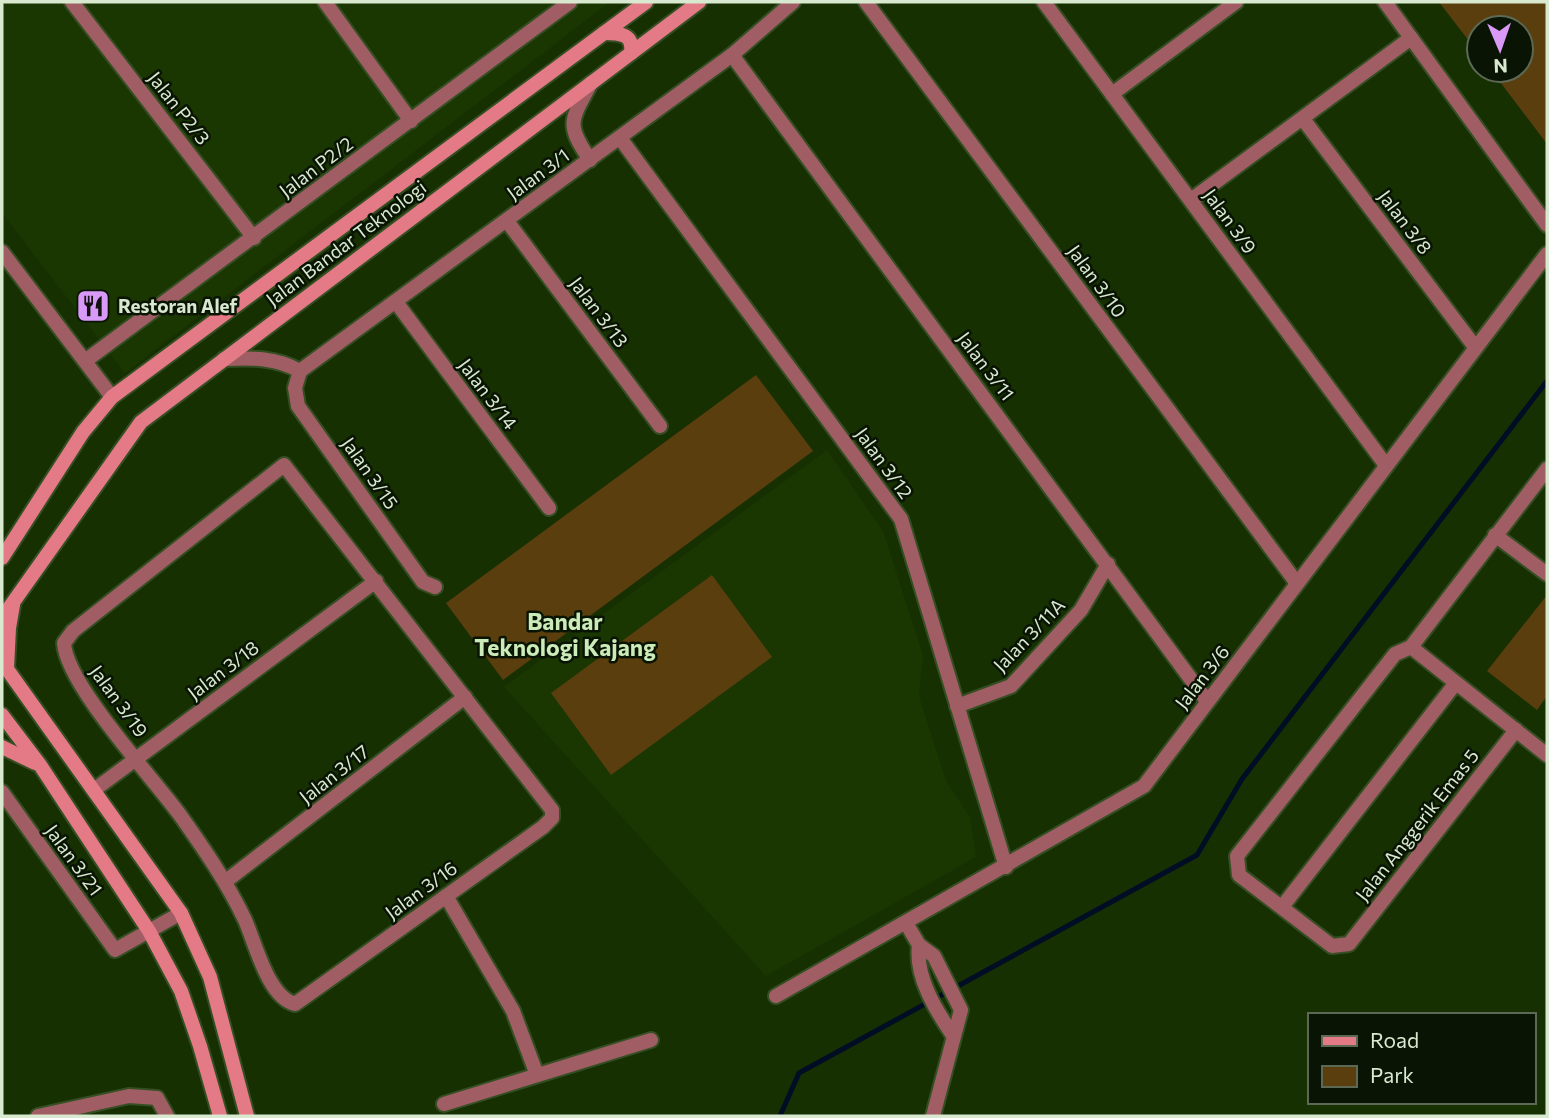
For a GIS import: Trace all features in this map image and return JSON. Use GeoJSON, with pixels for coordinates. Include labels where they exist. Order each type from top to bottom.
{"type":"FeatureCollection","features":[{"type":"Feature","properties":{"kind":"street","name":"Jalan P2/3"},"geometry":{"type":"LineString","coordinates":[[72,2],[254,237]]}},
{"type":"Feature","properties":{"kind":"street"},"geometry":{"type":"LineString","coordinates":[[326,2],[411,121]]}},
{"type":"Feature","properties":{"kind":"street","name":"Jalan P2/2"},"geometry":{"type":"LineString","coordinates":[[85,361],[570,2]]}},
{"type":"Feature","properties":{"kind":"street","name":"Jalan Bandar Teknologi"},"geometry":{"type":"LineString","coordinates":[[2,558],[83,432],[112,397],[646,2]]}},
{"type":"Feature","properties":{"kind":"street","name":"Jalan Bandar Teknologi"},"geometry":{"type":"LineString","coordinates":[[2,618],[141,422],[699,2]]}},
{"type":"Feature","properties":{"kind":"street","name":"Jalan 3/1"},"geometry":{"type":"LineString","coordinates":[[300,371],[732,55],[793,2]]}},
{"type":"Feature","properties":{"kind":"street","name":"Jalan 3/10"},"geometry":{"type":"LineString","coordinates":[[866,2],[1296,582]]}},
{"type":"Feature","properties":{"kind":"street","name":"Jalan 3/9"},"geometry":{"type":"LineString","coordinates":[[1044,2],[1385,464]]}},
{"type":"Feature","properties":{"kind":"street"},"geometry":{"type":"LineString","coordinates":[[1112,93],[1219,7],[1236,2]]}},
{"type":"Feature","properties":{"kind":"street"},"geometry":{"type":"LineString","coordinates":[[1385,2],[1547,225]]}},
{"type":"Feature","properties":{"kind":"street"},"geometry":{"type":"LineString","coordinates":[[604,33],[617,33],[629,38],[631,53]]}},
{"type":"Feature","properties":{"kind":"street"},"geometry":{"type":"LineString","coordinates":[[1191,200],[1411,38]]}},
{"type":"Feature","properties":{"kind":"street","name":"Jalan 3/11"},"geometry":{"type":"LineString","coordinates":[[732,55],[1207,701]]}},
{"type":"Feature","properties":{"kind":"street"},"geometry":{"type":"LineString","coordinates":[[590,160],[575,137],[572,124],[591,83]]}},
{"type":"Feature","properties":{"kind":"street","name":"Jalan 3/8"},"geometry":{"type":"LineString","coordinates":[[1303,119],[1475,347]]}},
{"type":"Feature","properties":{"kind":"street","name":"Jalan 3/12"},"geometry":{"type":"LineString","coordinates":[[620,138],[901,519],[1006,867]]}},
{"type":"Feature","properties":{"kind":"street","name":"Jalan 3/13"},"geometry":{"type":"LineString","coordinates":[[507,221],[660,426]]}},
{"type":"Feature","properties":{"kind":"street"},"geometry":{"type":"LineString","coordinates":[[2,252],[112,397]]}},
{"type":"Feature","properties":{"kind":"street","name":"Jalan 3/6"},"geometry":{"type":"LineString","coordinates":[[776,996],[1144,786],[1385,464],[1547,254]]}},
{"type":"Feature","properties":{"kind":"street","name":"Jalan 3/14"},"geometry":{"type":"LineString","coordinates":[[396,302],[549,508]]}},
{"type":"Feature","properties":{"kind":"street"},"geometry":{"type":"LineString","coordinates":[[224,359],[282,361],[300,371]]}},
{"type":"Feature","properties":{"kind":"street","name":"Jalan 3/15"},"geometry":{"type":"LineString","coordinates":[[300,371],[295,388],[298,406],[423,582],[435,587]]}},
{"type":"Feature","properties":{"kind":"street","name":"Jalan 3/19"},"geometry":{"type":"LineString","coordinates":[[306,998],[295,1004],[285,1001],[272,986],[259,951],[226,881],[90,699],[66,660],[64,643],[67,636],[285,465],[376,581]]}},
{"type":"Feature","properties":{"kind":"street"},"geometry":{"type":"LineString","coordinates":[[1455,684],[1282,908],[1239,875],[1237,856],[1395,654],[1410,647],[1547,469]]}},
{"type":"Feature","properties":{"kind":"street"},"geometry":{"type":"LineString","coordinates":[[1495,535],[1547,574]]}},
{"type":"Feature","properties":{"kind":"street","name":"Jalan 3/11A"},"geometry":{"type":"LineString","coordinates":[[957,706],[1011,685],[1081,610],[1108,565]]}},
{"type":"Feature","properties":{"kind":"street"},"geometry":{"type":"LineString","coordinates":[[376,581],[465,697]]}},
{"type":"Feature","properties":{"kind":"street","name":"Jalan 3/18"},"geometry":{"type":"LineString","coordinates":[[94,790],[376,581]]}},
{"type":"Feature","properties":{"kind":"street"},"geometry":{"type":"LineString","coordinates":[[15,597],[4,665],[181,913],[210,977],[247,1116]]}},
{"type":"Feature","properties":{"kind":"street"},"geometry":{"type":"LineString","coordinates":[[1410,647],[1547,755]]}},
{"type":"Feature","properties":{"kind":"street","name":"Jalan 3/16"},"geometry":{"type":"LineString","coordinates":[[306,998],[552,818],[552,810],[465,697]]}},
{"type":"Feature","properties":{"kind":"street","name":"Jalan 3/17"},"geometry":{"type":"LineString","coordinates":[[226,881],[465,697]]}},
{"type":"Feature","properties":{"kind":"street"},"geometry":{"type":"LineString","coordinates":[[2,715],[40,765],[149,931],[181,991],[200,1046],[219,1116]]}},
{"type":"Feature","properties":{"kind":"street","name":"Jalan Anggerik Emas 5"},"geometry":{"type":"LineString","coordinates":[[1282,908],[1332,946],[1349,944],[1516,730]]}},
{"type":"Feature","properties":{"kind":"street"},"geometry":{"type":"LineString","coordinates":[[2,747],[40,765]]}},
{"type":"Feature","properties":{"kind":"street","name":"Jalan 3/21"},"geometry":{"type":"LineString","coordinates":[[2,792],[115,950],[149,931]]}},
{"type":"Feature","properties":{"kind":"street"},"geometry":{"type":"LineString","coordinates":[[446,896],[513,1011],[537,1074]]}},
{"type":"Feature","properties":{"kind":"street"},"geometry":{"type":"LineString","coordinates":[[149,931],[181,913]]}},
{"type":"Feature","properties":{"kind":"street"},"geometry":{"type":"LineString","coordinates":[[906,923],[919,946],[934,956],[961,1010],[952,1034],[933,1116]]}},
{"type":"Feature","properties":{"kind":"street"},"geometry":{"type":"LineString","coordinates":[[919,946],[917,964],[941,1018],[952,1034]]}},
{"type":"Feature","properties":{"kind":"street"},"geometry":{"type":"LineString","coordinates":[[444,1104],[651,1040]]}},
{"type":"Feature","properties":{"kind":"street"},"geometry":{"type":"LineString","coordinates":[[38,1116],[129,1096],[157,1098],[167,1116]]}},
{"type":"Feature","properties":{"kind":"shaded area"},"geometry":{"type":"Polygon","coordinates":[[[2,2],[610,2],[125,373],[2,213],[2,2]]]}},
{"type":"Feature","properties":{"kind":"shaded area"},"geometry":{"type":"Polygon","coordinates":[[[827,450],[883,531],[923,655],[919,696],[946,781],[970,817],[976,857],[766,976],[504,687],[827,450]]]}},
{"type":"Feature","properties":{"kind":"green space"},"geometry":{"type":"Polygon","coordinates":[[[1439,2],[1547,2],[1547,144],[1502,84],[1535,84],[1535,14],[1465,14],[1465,36],[1439,2]]]}},
{"type":"Feature","properties":{"kind":"green space"},"geometry":{"type":"Polygon","coordinates":[[[756,375],[813,451],[503,680],[446,603],[756,375]]]}},
{"type":"Feature","properties":{"kind":"green space"},"geometry":{"type":"Polygon","coordinates":[[[712,575],[772,657],[611,775],[551,693],[712,575]]]}},
{"type":"Feature","properties":{"kind":"green space"},"geometry":{"type":"Polygon","coordinates":[[[1547,595],[1547,696],[1537,710],[1487,671],[1547,595]]]}},
{"type":"Feature","properties":{"kind":"waterway"},"geometry":{"type":"LineString","coordinates":[[780,1116],[799,1073],[1197,855],[1242,779],[1547,381]]}},
{"type":"Feature","properties":{"kind":"place","name":"Restoran Alef"},"geometry":{"type":"Point","coordinates":[93,306]}},
{"type":"Feature","properties":{"kind":"district","name":"Bandar Teknologi Kajang"},"geometry":{"type":"Point","coordinates":[565,635]}}]}
